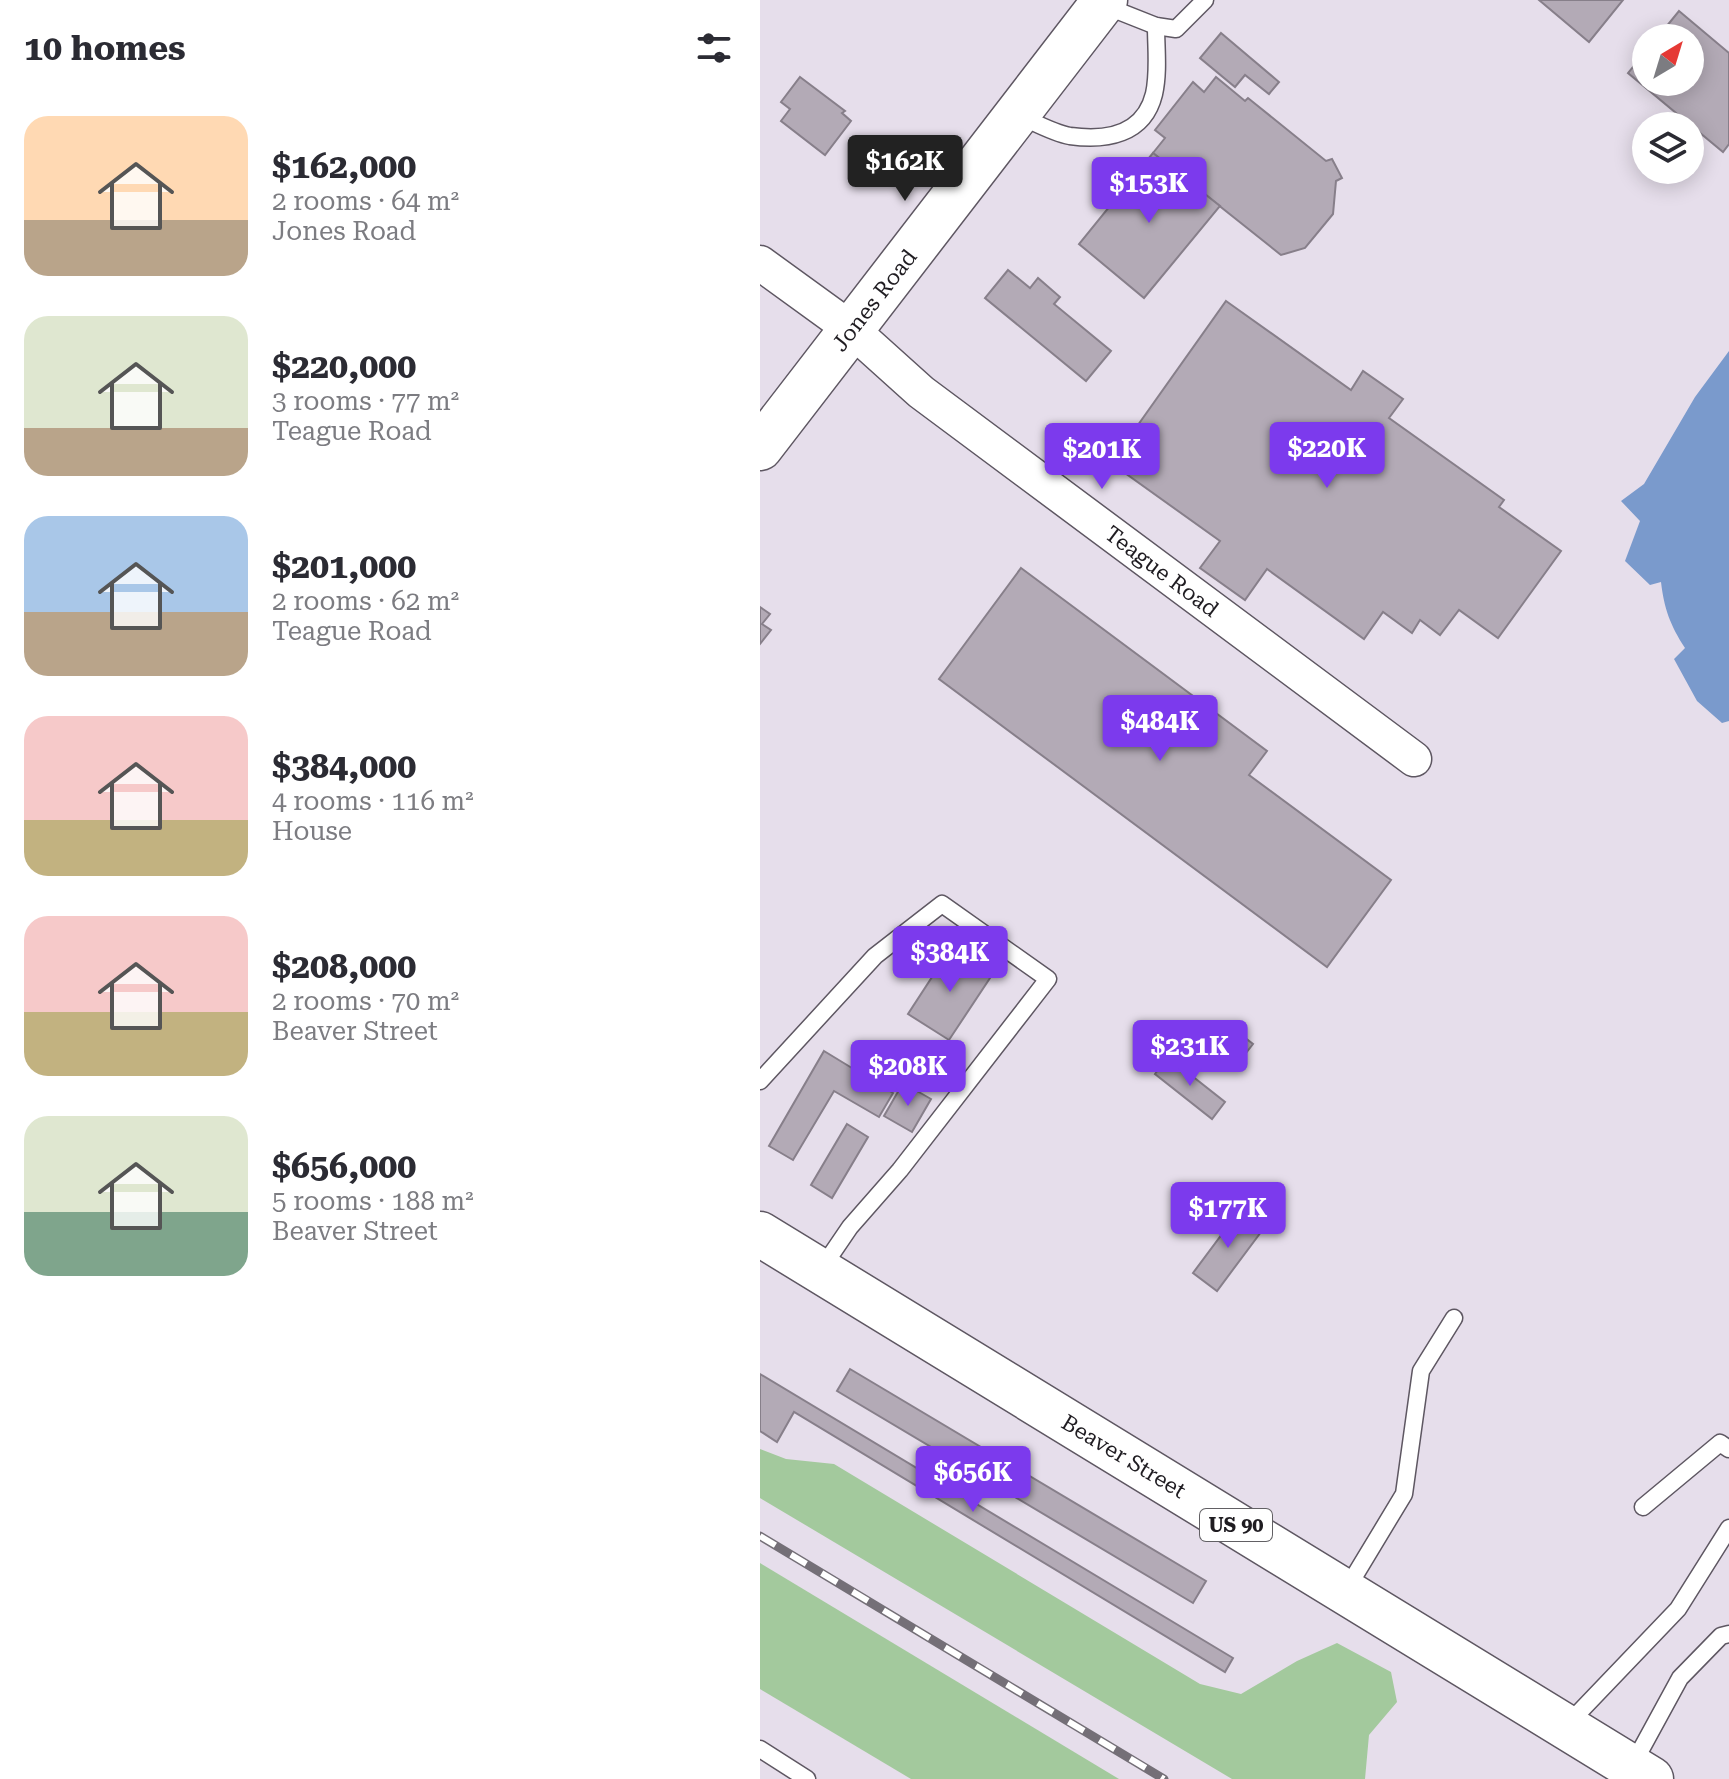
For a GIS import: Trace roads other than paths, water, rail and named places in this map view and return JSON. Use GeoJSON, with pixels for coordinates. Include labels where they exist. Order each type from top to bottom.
{"type":"FeatureCollection","features":[{"type":"Feature","properties":{"kind":"main road","name":"Jones Road"},"geometry":{"type":"LineString","coordinates":[[760,448],[1103,2]]}},
{"type":"Feature","properties":{"kind":"main road","name":"Beaver Street"},"geometry":{"type":"LineString","coordinates":[[760,1234],[1641,1773]]}},
{"type":"Feature","properties":{"kind":"street","name":"Teague Road"},"geometry":{"type":"LineString","coordinates":[[760,263],[851,329],[921,392],[1414,759]]}},
{"type":"Feature","properties":{"kind":"lane"},"geometry":{"type":"LineString","coordinates":[[1103,2],[1156,26],[1176,29],[1205,0]]}},
{"type":"Feature","properties":{"kind":"lane"},"geometry":{"type":"LineString","coordinates":[[1016,115],[1069,136],[1118,136],[1143,120],[1153,98],[1157,77],[1156,26]]}},
{"type":"Feature","properties":{"kind":"lane"},"geometry":{"type":"LineString","coordinates":[[760,1081],[875,956],[942,904],[1048,979],[900,1170],[850,1227],[820,1271]]}},
{"type":"Feature","properties":{"kind":"lane"},"geometry":{"type":"LineString","coordinates":[[1345,1591],[1404,1494],[1421,1371],[1454,1318]]}},
{"type":"Feature","properties":{"kind":"lane"},"geometry":{"type":"LineString","coordinates":[[1643,1507],[1720,1443],[1729,1449]]}},
{"type":"Feature","properties":{"kind":"lane"},"geometry":{"type":"LineString","coordinates":[[1565,1727],[1678,1609],[1729,1528]]}},
{"type":"Feature","properties":{"kind":"lane"},"geometry":{"type":"LineString","coordinates":[[1641,1773],[1680,1678],[1721,1636],[1729,1634]]}},
{"type":"Feature","properties":{"kind":"lane"},"geometry":{"type":"LineString","coordinates":[[760,1749],[807,1777]]}},
{"type":"Feature","properties":{"kind":"water"},"geometry":{"type":"Polygon","coordinates":[[[1729,351],[1729,721],[1722,723],[1697,701],[1674,659],[1685,648],[1668,616],[1661,582],[1650,585],[1625,561],[1640,521],[1621,501],[1644,484],[1695,397],[1729,351]]]}},
{"type":"Feature","properties":{"kind":"railway"},"geometry":{"type":"LineString","coordinates":[[760,1536],[1164,1779]]}}]}
